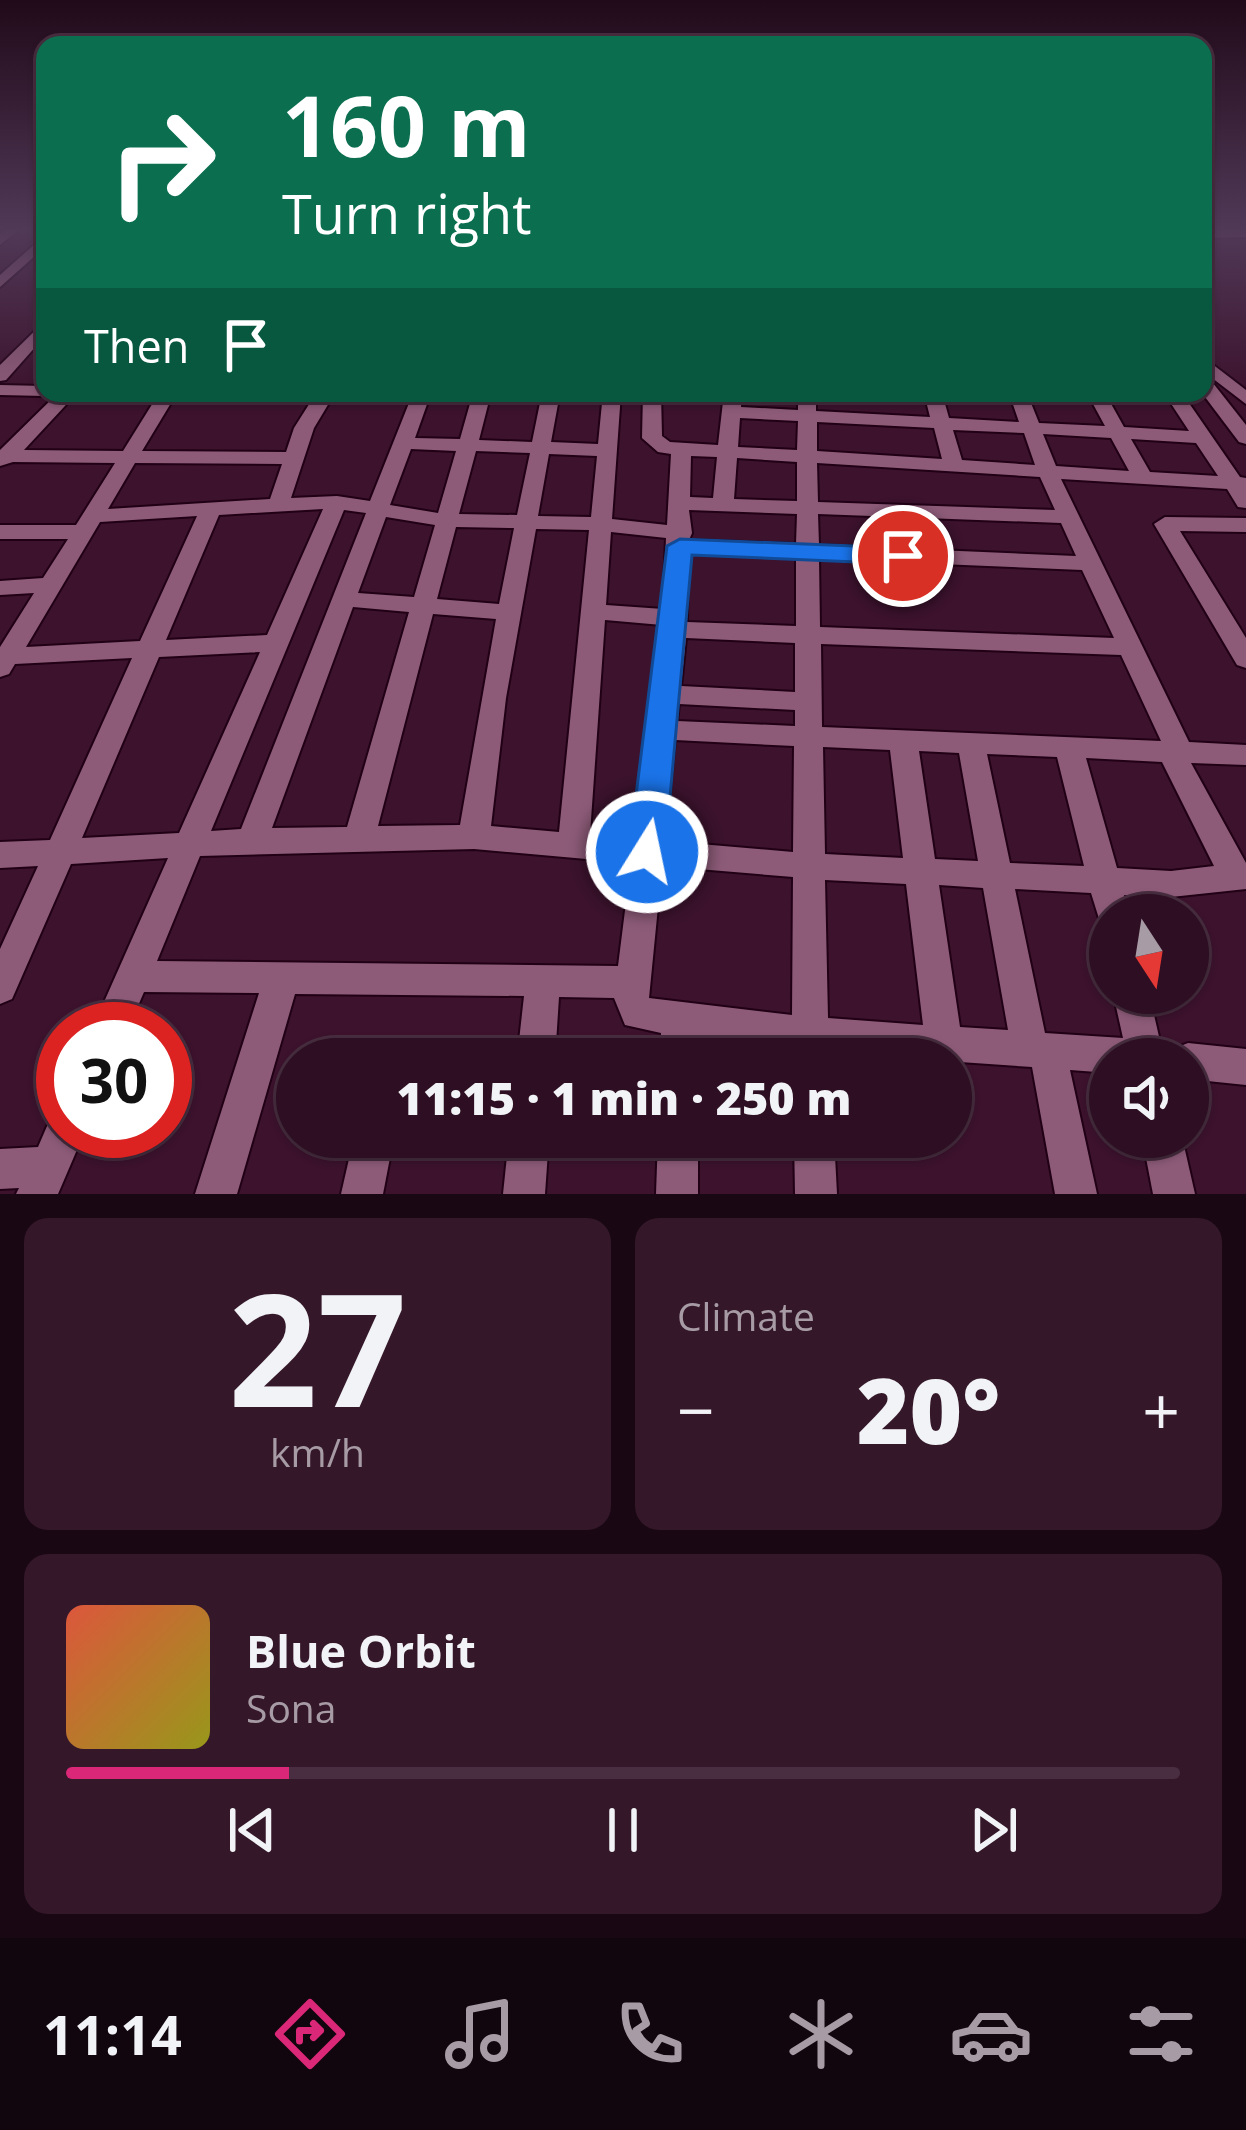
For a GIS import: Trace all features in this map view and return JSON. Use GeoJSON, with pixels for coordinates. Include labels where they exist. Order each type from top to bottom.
{"type":"FeatureCollection","features":[{"type":"Feature","properties":{"kind":"street"},"geometry":{"type":"LineString","coordinates":[[0,376],[36,336]]}},
{"type":"Feature","properties":{"kind":"street"},"geometry":{"type":"LineString","coordinates":[[1212,375],[1246,398]]}},
{"type":"Feature","properties":{"kind":"street"},"geometry":{"type":"LineString","coordinates":[[1212,382],[1246,439]]}},
{"type":"Feature","properties":{"kind":"street"},"geometry":{"type":"LineString","coordinates":[[0,390],[36,392]]}},
{"type":"Feature","properties":{"kind":"street"},"geometry":{"type":"LineString","coordinates":[[2,459],[59,402]]}},
{"type":"Feature","properties":{"kind":"street"},"geometry":{"type":"LineString","coordinates":[[4,662],[162,402]]}},
{"type":"Feature","properties":{"kind":"street"},"geometry":{"type":"LineString","coordinates":[[279,503],[294,458],[322,402]]}},
{"type":"Feature","properties":{"kind":"street"},"geometry":{"type":"LineString","coordinates":[[252,841],[419,402]]}},
{"type":"Feature","properties":{"kind":"street"},"geometry":{"type":"LineString","coordinates":[[359,839],[479,402]]}},
{"type":"Feature","properties":{"kind":"street"},"geometry":{"type":"LineString","coordinates":[[474,838],[509,613],[549,402]]}},
{"type":"Feature","properties":{"kind":"street"},"geometry":{"type":"LineString","coordinates":[[574,842],[611,402]]}},
{"type":"Feature","properties":{"kind":"street"},"geometry":{"type":"LineString","coordinates":[[652,402],[652,438],[658,446],[681,450],[1143,478],[1242,490]]}},
{"type":"Feature","properties":{"kind":"street"},"geometry":{"type":"LineString","coordinates":[[935,402],[954,467]]}},
{"type":"Feature","properties":{"kind":"street"},"geometry":{"type":"LineString","coordinates":[[0,854],[252,841],[474,838],[921,872],[1201,884],[1240,877],[1175,752],[1048,472],[1021,402]]}},
{"type":"Feature","properties":{"kind":"street"},"geometry":{"type":"LineString","coordinates":[[1101,402],[1143,478]]}},
{"type":"Feature","properties":{"kind":"street"},"geometry":{"type":"LineString","coordinates":[[1179,402],[1242,490]]}},
{"type":"Feature","properties":{"kind":"street"},"geometry":{"type":"LineString","coordinates":[[723,504],[732,403],[808,405],[942,426],[1201,437]]}},
{"type":"Feature","properties":{"kind":"street"},"geometry":{"type":"LineString","coordinates":[[808,405],[809,1038]]}},
{"type":"Feature","properties":{"kind":"street"},"geometry":{"type":"LineString","coordinates":[[403,442],[607,450]]}},
{"type":"Feature","properties":{"kind":"street"},"geometry":{"type":"LineString","coordinates":[[681,450],[674,624],[632,1003],[638,1013],[764,1038]]}},
{"type":"Feature","properties":{"kind":"street"},"geometry":{"type":"LineString","coordinates":[[2,459],[294,458]]}},
{"type":"Feature","properties":{"kind":"street"},"geometry":{"type":"LineString","coordinates":[[122,1002],[337,502]]}},
{"type":"Feature","properties":{"kind":"street"},"geometry":{"type":"LineString","coordinates":[[0,532],[211,508],[337,502],[444,520],[681,527],[809,552],[1090,563]]}},
{"type":"Feature","properties":{"kind":"street"},"geometry":{"type":"LineString","coordinates":[[681,527],[723,504],[1069,517]]}},
{"type":"Feature","properties":{"kind":"street"},"geometry":{"type":"LineString","coordinates":[[0,988],[153,650],[211,508]]}},
{"type":"Feature","properties":{"kind":"street"},"geometry":{"type":"LineString","coordinates":[[1246,525],[1165,524],[1246,658]]}},
{"type":"Feature","properties":{"kind":"street"},"geometry":{"type":"LineString","coordinates":[[0,588],[50,585]]}},
{"type":"Feature","properties":{"kind":"street"},"geometry":{"type":"LineString","coordinates":[[342,599],[509,613]]}},
{"type":"Feature","properties":{"kind":"street"},"geometry":{"type":"LineString","coordinates":[[594,612],[810,635],[1130,647]]}},
{"type":"Feature","properties":{"kind":"street"},"geometry":{"type":"LineString","coordinates":[[4,662],[275,643]]}},
{"type":"Feature","properties":{"kind":"street"},"geometry":{"type":"LineString","coordinates":[[667,694],[811,702]]}},
{"type":"Feature","properties":{"kind":"street"},"geometry":{"type":"LineString","coordinates":[[663,730],[1246,755]]}},
{"type":"Feature","properties":{"kind":"street"},"geometry":{"type":"LineString","coordinates":[[903,740],[943,1038]]}},
{"type":"Feature","properties":{"kind":"street"},"geometry":{"type":"LineString","coordinates":[[970,743],[996,875],[1076,1194]]}},
{"type":"Feature","properties":{"kind":"street"},"geometry":{"type":"LineString","coordinates":[[1069,747],[1108,894]]}},
{"type":"Feature","properties":{"kind":"street"},"geometry":{"type":"LineString","coordinates":[[134,976],[633,982]]}},
{"type":"Feature","properties":{"kind":"street"},"geometry":{"type":"LineString","coordinates":[[216,1194],[282,976]]}},
{"type":"Feature","properties":{"kind":"street"},"geometry":{"type":"LineString","coordinates":[[538,1038],[543,978]]}},
{"type":"Feature","properties":{"kind":"street"},"geometry":{"type":"LineString","coordinates":[[680,1021],[680,1038]]}},
{"type":"Feature","properties":{"kind":"street"},"geometry":{"type":"LineString","coordinates":[[972,1045],[1089,1054]]}},
{"type":"Feature","properties":{"kind":"street"},"geometry":{"type":"LineString","coordinates":[[1209,1063],[1246,1066]]}},
{"type":"Feature","properties":{"kind":"street"},"geometry":{"type":"LineString","coordinates":[[362,1194],[370,1158]]}},
{"type":"Feature","properties":{"kind":"street"},"geometry":{"type":"LineString","coordinates":[[524,1194],[527,1158]]}},
{"type":"Feature","properties":{"kind":"street"},"geometry":{"type":"LineString","coordinates":[[677,1194],[678,1158]]}},
{"type":"Feature","properties":{"kind":"street"},"geometry":{"type":"LineString","coordinates":[[815,1158],[816,1194]]}},
{"type":"Feature","properties":{"kind":"street"},"geometry":{"type":"LineString","coordinates":[[1166,1158],[1174,1194]]}},
{"type":"Feature","properties":{"kind":"street"},"geometry":{"type":"LineString","coordinates":[[0,1169],[51,1164]]}},
{"type":"Feature","properties":{"kind":"route"},"geometry":{"type":"LineString","coordinates":[[647,852],[658,785],[680,546],[903,556]]}}]}
